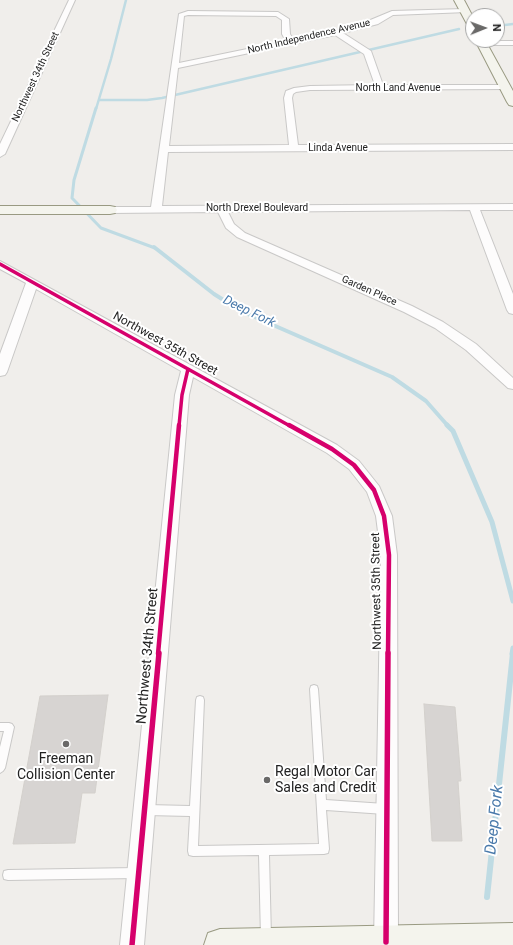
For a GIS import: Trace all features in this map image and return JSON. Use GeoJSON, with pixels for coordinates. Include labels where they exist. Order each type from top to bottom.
{"type":"FeatureCollection","features":[{"type":"Feature","properties":{"kind":"main road"},"geometry":{"type":"LineString","coordinates":[[460,0],[465,11]]}},
{"type":"Feature","properties":{"kind":"main road"},"geometry":{"type":"LineString","coordinates":[[484,48],[513,100]]}},
{"type":"Feature","properties":{"kind":"main road","name":"North Drexel Boulevard"},"geometry":{"type":"LineString","coordinates":[[0,210],[110,210]]}},
{"type":"Feature","properties":{"kind":"main road"},"geometry":{"type":"LineString","coordinates":[[220,945],[425,943],[513,939]]}},
{"type":"Feature","properties":{"kind":"street","name":"Northwest 34th Street"},"geometry":{"type":"LineString","coordinates":[[0,154],[72,0]]}},
{"type":"Feature","properties":{"kind":"street","name":"North Independence Avenue"},"geometry":{"type":"LineString","coordinates":[[175,66],[368,25],[392,12],[465,11]]}},
{"type":"Feature","properties":{"kind":"street"},"geometry":{"type":"LineString","coordinates":[[156,209],[181,16],[184,13],[278,14],[284,19],[286,34],[291,42]]}},
{"type":"Feature","properties":{"kind":"street"},"geometry":{"type":"LineString","coordinates":[[337,32],[365,51],[380,88]]}},
{"type":"Feature","properties":{"kind":"street","name":"North Land Avenue"},"geometry":{"type":"LineString","coordinates":[[294,148],[288,98],[291,91],[303,88],[506,88]]}},
{"type":"Feature","properties":{"kind":"street","name":"Linda Avenue"},"geometry":{"type":"LineString","coordinates":[[164,149],[513,147]]}},
{"type":"Feature","properties":{"kind":"street"},"geometry":{"type":"LineString","coordinates":[[474,207],[513,310]]}},
{"type":"Feature","properties":{"kind":"street","name":"North Drexel Boulevard"},"geometry":{"type":"LineString","coordinates":[[110,210],[513,207]]}},
{"type":"Feature","properties":{"kind":"street","name":"Garden Place"},"geometry":{"type":"LineString","coordinates":[[222,209],[230,226],[241,235],[408,309],[439,325],[471,347],[513,385]]}},
{"type":"Feature","properties":{"kind":"street","name":"Northwest 35th Street"},"geometry":{"type":"LineString","coordinates":[[0,264],[344,457],[363,475],[374,490],[384,516],[388,555],[387,809],[378,943]]}},
{"type":"Feature","properties":{"kind":"street"},"geometry":{"type":"LineString","coordinates":[[0,372],[32,282]]}},
{"type":"Feature","properties":{"kind":"street","name":"Northwest 34th Street"},"geometry":{"type":"LineString","coordinates":[[132,945],[182,395],[188,369]]}},
{"type":"Feature","properties":{"kind":"lane"},"geometry":{"type":"LineString","coordinates":[[200,700],[193,851],[324,849],[314,689]]}},
{"type":"Feature","properties":{"kind":"lane"},"geometry":{"type":"LineString","coordinates":[[0,727],[9,727],[0,768]]}},
{"type":"Feature","properties":{"kind":"lane"},"geometry":{"type":"LineString","coordinates":[[322,805],[387,809]]}},
{"type":"Feature","properties":{"kind":"lane"},"geometry":{"type":"LineString","coordinates":[[144,810],[195,811]]}},
{"type":"Feature","properties":{"kind":"lane"},"geometry":{"type":"LineString","coordinates":[[249,944],[264,850]]}},
{"type":"Feature","properties":{"kind":"lane"},"geometry":{"type":"LineString","coordinates":[[8,875],[139,873]]}},
{"type":"Feature","properties":{"kind":"building","name":"Freeman Collision Center"},"geometry":{"type":"Polygon","coordinates":[[[108,695],[95,793],[82,793],[75,843],[13,844],[40,696],[108,695]]]}},
{"type":"Feature","properties":{"kind":"building"},"geometry":{"type":"Polygon","coordinates":[[[424,704],[455,707],[461,781],[458,781],[462,841],[432,841],[424,704]]]}},
{"type":"Feature","properties":{"kind":"waterway","name":"Deep Fork"},"geometry":{"type":"LineString","coordinates":[[96,109],[126,0]]}},
{"type":"Feature","properties":{"kind":"waterway"},"geometry":{"type":"LineString","coordinates":[[505,25],[513,24]]}},
{"type":"Feature","properties":{"kind":"waterway"},"geometry":{"type":"LineString","coordinates":[[99,100],[147,100],[162,98],[459,29]]}},
{"type":"Feature","properties":{"kind":"waterway","name":"Deep Fork"},"geometry":{"type":"LineString","coordinates":[[96,108],[74,180],[72,198],[101,228],[155,248]]}},
{"type":"Feature","properties":{"kind":"waterway","name":"Deep Fork"},"geometry":{"type":"LineString","coordinates":[[154,247],[214,294],[241,311],[392,377],[426,401],[448,426]]}},
{"type":"Feature","properties":{"kind":"waterway","name":"Deep Fork"},"geometry":{"type":"LineString","coordinates":[[448,426],[453,431],[492,522],[513,601]]}},
{"type":"Feature","properties":{"kind":"waterway","name":"Deep Fork"},"geometry":{"type":"LineString","coordinates":[[512,654],[513,648]]}},
{"type":"Feature","properties":{"kind":"waterway","name":"Deep Fork"},"geometry":{"type":"LineString","coordinates":[[487,897],[513,653]]}},
{"type":"Feature","properties":{"kind":"cycle path"},"geometry":{"type":"LineString","coordinates":[[0,264],[332,449],[354,465],[374,490],[384,516],[389,555],[386,942]]}},
{"type":"Feature","properties":{"kind":"cycle path"},"geometry":{"type":"LineString","coordinates":[[132,945],[182,395],[188,369]]}},
{"type":"Feature","properties":{"kind":"place","name":"Freeman Collision Center"},"geometry":{"type":"Point","coordinates":[66,744]}},
{"type":"Feature","properties":{"kind":"place","name":"Regal Motor Car Sales and Credit"},"geometry":{"type":"Point","coordinates":[267,780]}}]}
